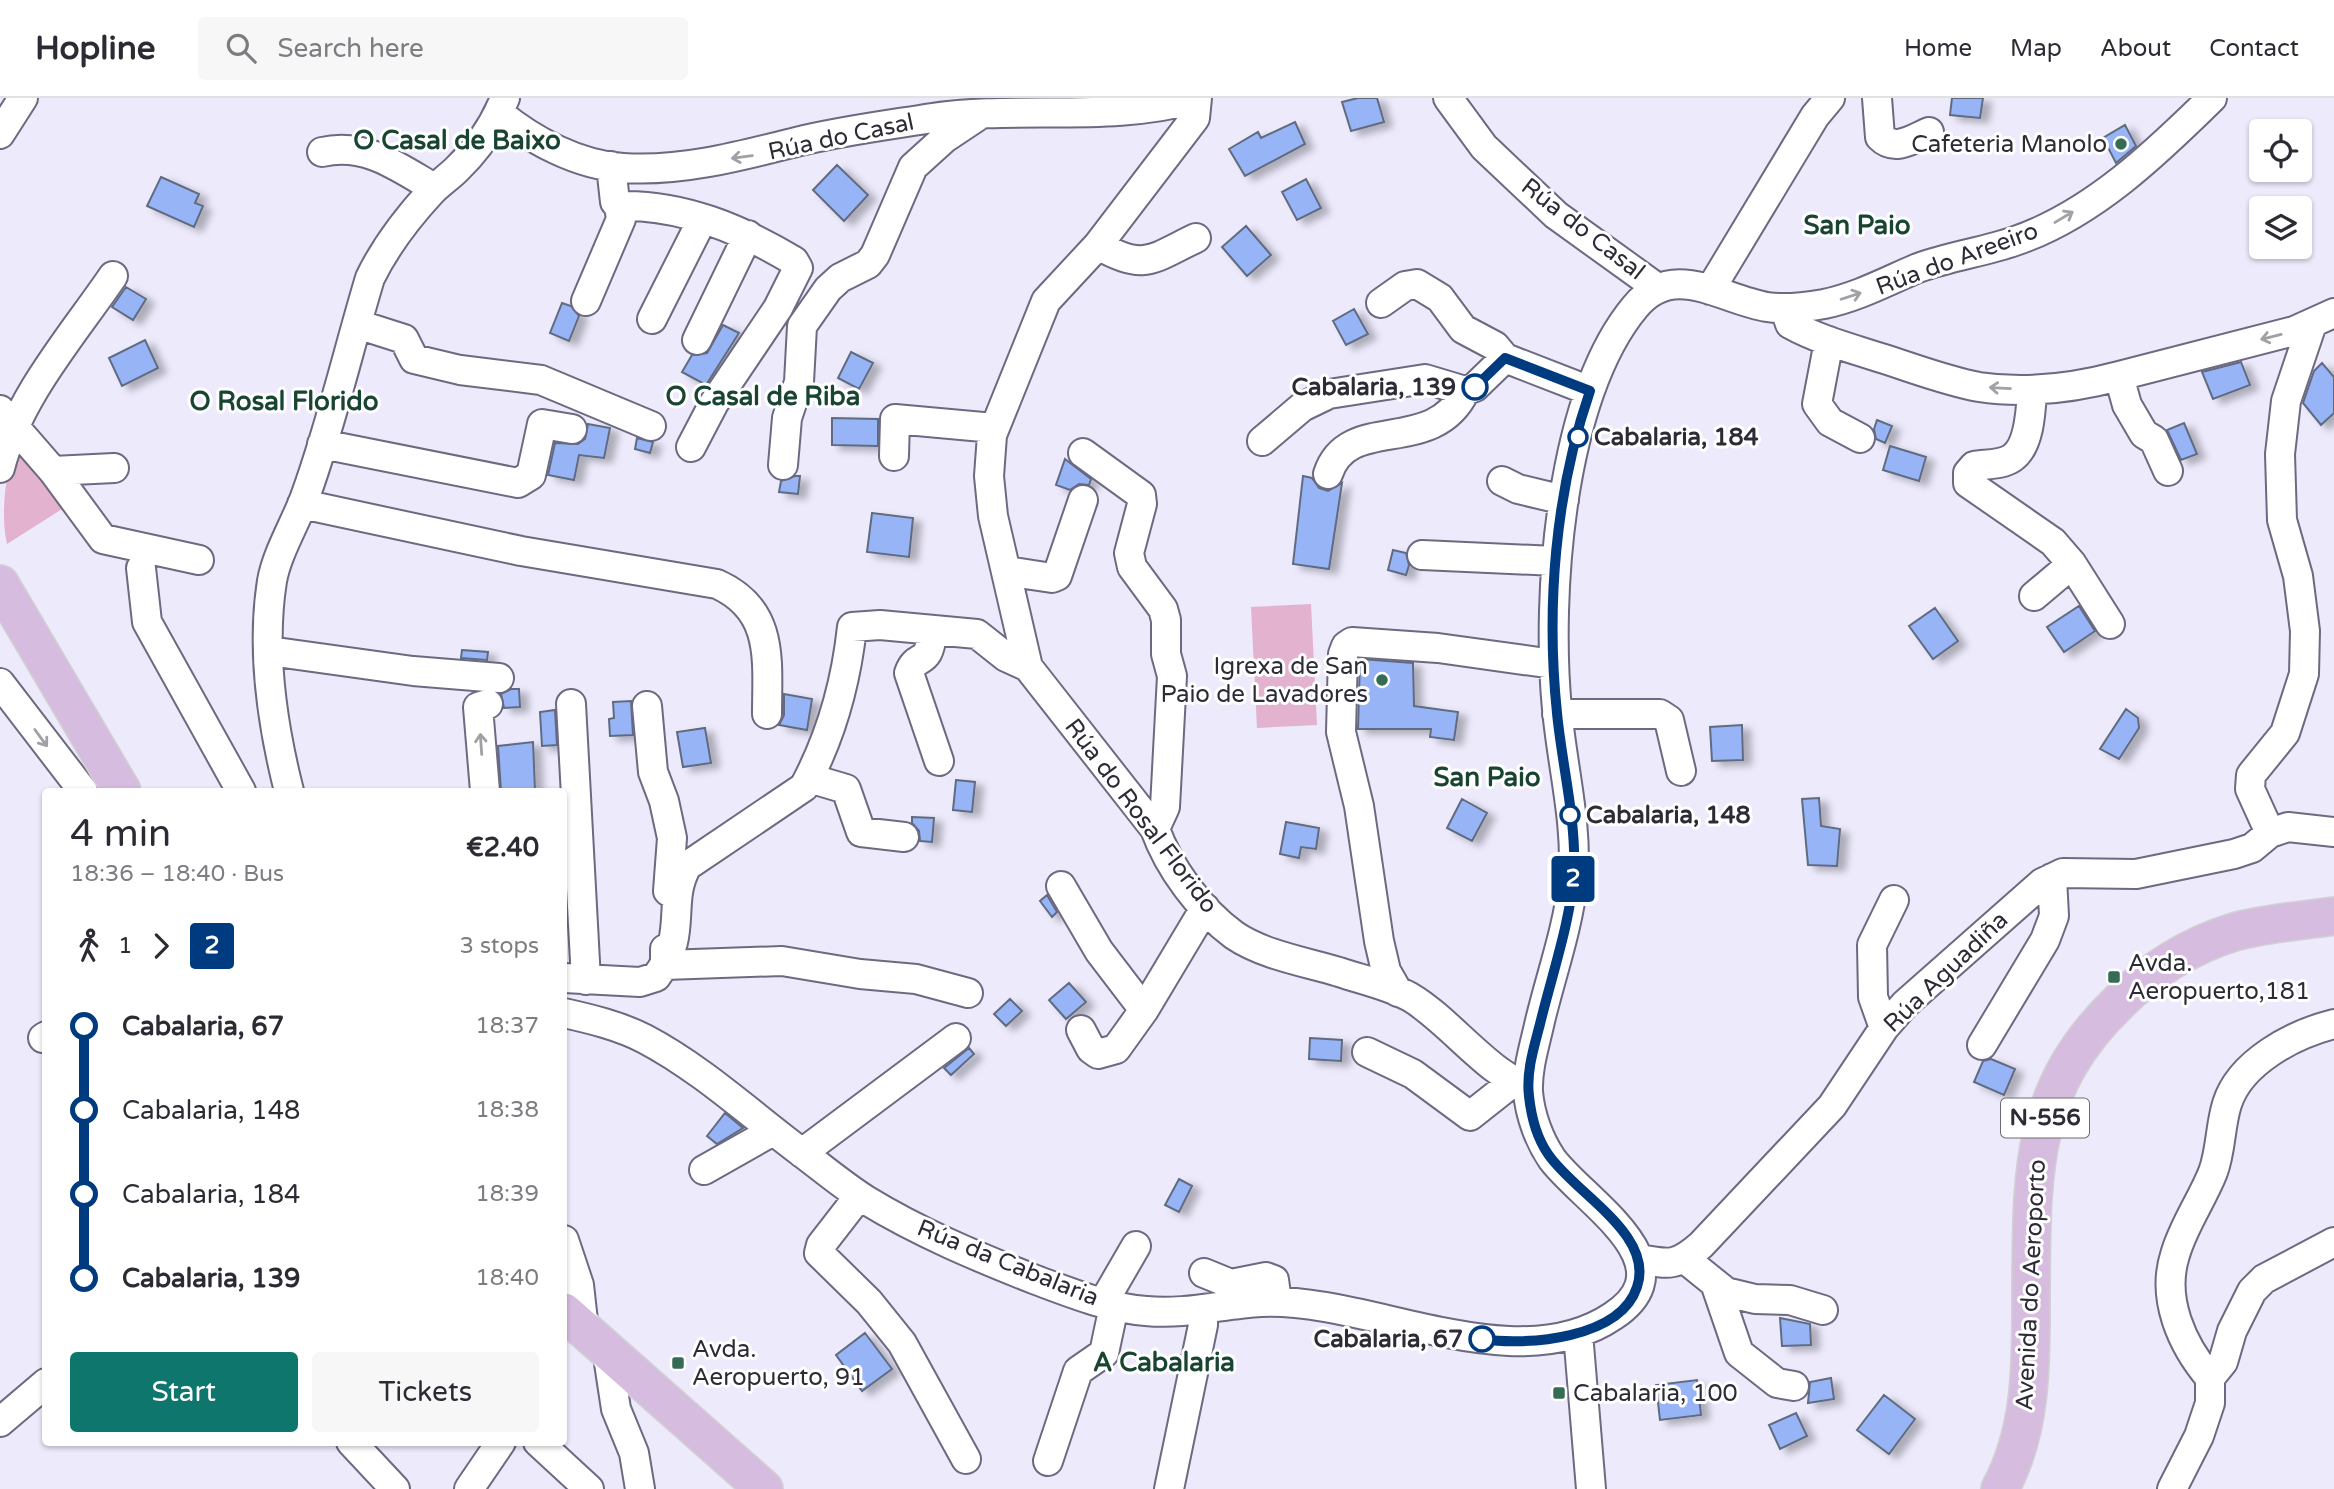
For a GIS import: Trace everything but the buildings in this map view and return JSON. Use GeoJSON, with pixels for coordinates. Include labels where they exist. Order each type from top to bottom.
{"type":"FeatureCollection","features":[{"type":"Feature","properties":{"kind":"main road"},"geometry":{"type":"LineString","coordinates":[[0,584],[120,788]]}},
{"type":"Feature","properties":{"kind":"main road","name":"Avenida do Aeroporto"},"geometry":{"type":"LineString","coordinates":[[2000,1489],[2024,1426],[2029,1379],[2032,1209],[2036,1160],[2047,1109],[2069,1060],[2101,1019],[2134,986],[2187,951],[2237,931],[2334,916]]}},
{"type":"Feature","properties":{"kind":"main road"},"geometry":{"type":"LineString","coordinates":[[585,1331],[764,1489]]}},
{"type":"Feature","properties":{"kind":"street"},"geometry":{"type":"LineString","coordinates":[[0,134],[23,98]]}},
{"type":"Feature","properties":{"kind":"street","name":"Rúa do Casal"},"geometry":{"type":"LineString","coordinates":[[502,105],[550,148],[611,166],[670,166],[756,155],[798,142],[985,112],[1042,105],[1164,107],[1197,98]]}},
{"type":"Feature","properties":{"kind":"street","name":"Rúa do Rosal Florido"},"geometry":{"type":"LineString","coordinates":[[1197,98],[1195,118],[1098,245],[1046,301],[994,428],[989,476],[993,516],[1028,667],[1155,829],[1164,853],[1205,908],[1235,935],[1268,951],[1398,992],[1448,1024],[1520,1084]]}},
{"type":"Feature","properties":{"kind":"street","name":"Rúa do Casal"},"geometry":{"type":"LineString","coordinates":[[1448,98],[1484,147],[1556,215],[1656,287],[1681,284],[1710,290]]}},
{"type":"Feature","properties":{"kind":"street"},"geometry":{"type":"LineString","coordinates":[[1710,290],[1792,159],[1815,116],[1830,98]]}},
{"type":"Feature","properties":{"kind":"street"},"geometry":{"type":"LineString","coordinates":[[1877,98],[1880,137],[1885,141],[1892,145],[1905,143],[1928,132]]}},
{"type":"Feature","properties":{"kind":"street","name":"Rúa do Areeiro"},"geometry":{"type":"LineString","coordinates":[[1710,290],[1759,306],[1785,309],[1842,299],[1880,287],[1916,269],[2014,241],[2044,229],[2157,152],[2212,98]]}},
{"type":"Feature","properties":{"kind":"street"},"geometry":{"type":"LineString","coordinates":[[288,788],[279,751],[269,679],[272,578],[302,504],[370,278],[382,253],[435,188],[458,169],[490,130],[502,105]]}},
{"type":"Feature","properties":{"kind":"street"},"geometry":{"type":"LineString","coordinates":[[783,465],[787,418],[799,382],[800,335],[807,318],[840,278],[868,264],[875,255],[913,167],[945,138],[985,112]]}},
{"type":"Feature","properties":{"kind":"street"},"geometry":{"type":"LineString","coordinates":[[322,152],[348,148],[374,154],[435,188]]}},
{"type":"Feature","properties":{"kind":"street"},"geometry":{"type":"LineString","coordinates":[[586,301],[621,219],[619,206],[615,202],[611,166]]}},
{"type":"Feature","properties":{"kind":"street"},"geometry":{"type":"LineString","coordinates":[[619,206],[666,206],[748,235],[794,261],[798,268],[745,361],[714,402],[691,447]]}},
{"type":"Feature","properties":{"kind":"street"},"geometry":{"type":"LineString","coordinates":[[652,319],[702,220]]}},
{"type":"Feature","properties":{"kind":"street"},"geometry":{"type":"LineString","coordinates":[[697,340],[748,235]]}},
{"type":"Feature","properties":{"kind":"street"},"geometry":{"type":"LineString","coordinates":[[1098,245],[1118,257],[1147,262],[1196,238]]}},
{"type":"Feature","properties":{"kind":"street"},"geometry":{"type":"LineString","coordinates":[[0,468],[7,418],[27,401],[113,276]]}},
{"type":"Feature","properties":{"kind":"street"},"geometry":{"type":"LineString","coordinates":[[1381,303],[1405,286],[1416,284],[1440,298],[1464,329],[1495,346],[1505,358],[1590,391]]}},
{"type":"Feature","properties":{"kind":"street"},"geometry":{"type":"LineString","coordinates":[[1367,1052],[1413,1074],[1470,1116],[1520,1084],[1533,1050],[1569,910],[1574,871],[1571,817],[1553,664],[1555,561],[1564,499],[1590,391],[1617,332],[1638,303],[1656,287]]}},
{"type":"Feature","properties":{"kind":"street"},"geometry":{"type":"LineString","coordinates":[[1785,309],[1790,324],[1829,341],[1958,382],[1981,387],[2032,390],[2092,383],[2323,319]]}},
{"type":"Feature","properties":{"kind":"street"},"geometry":{"type":"LineString","coordinates":[[2270,833],[2250,789],[2251,775],[2285,733],[2304,674],[2305,631],[2298,576],[2283,520],[2280,454],[2287,401],[2323,319]]}},
{"type":"Feature","properties":{"kind":"street"},"geometry":{"type":"LineString","coordinates":[[357,324],[404,339],[414,359],[460,370],[541,380],[652,426]]}},
{"type":"Feature","properties":{"kind":"street"},"geometry":{"type":"LineString","coordinates":[[1829,341],[1817,404],[1830,422],[1860,438]]}},
{"type":"Feature","properties":{"kind":"street"},"geometry":{"type":"LineString","coordinates":[[1262,441],[1302,407],[1329,394],[1425,379],[1465,391],[1475,387],[1505,358]]}},
{"type":"Feature","properties":{"kind":"street"},"geometry":{"type":"LineString","coordinates":[[2119,376],[2127,404],[2144,434],[2154,440],[2168,471]]}},
{"type":"Feature","properties":{"kind":"street"},"geometry":{"type":"LineString","coordinates":[[2032,390],[2030,420],[2018,452],[2005,461],[1973,466],[1967,480],[1973,489],[2039,530],[2073,564],[2110,624]]}},
{"type":"Feature","properties":{"kind":"street"},"geometry":{"type":"LineString","coordinates":[[1328,474],[1334,456],[1350,444],[1411,433],[1448,415],[1458,407],[1465,391]]}},
{"type":"Feature","properties":{"kind":"street"},"geometry":{"type":"LineString","coordinates":[[7,418],[53,471],[103,539],[199,560]]}},
{"type":"Feature","properties":{"kind":"street"},"geometry":{"type":"LineString","coordinates":[[894,456],[895,419],[994,428]]}},
{"type":"Feature","properties":{"kind":"street"},"geometry":{"type":"LineString","coordinates":[[322,444],[518,483],[531,475],[542,424],[572,429]]}},
{"type":"Feature","properties":{"kind":"street"},"geometry":{"type":"LineString","coordinates":[[1083,453],[1141,495],[1142,503],[1129,553],[1132,567],[1163,609],[1166,620],[1166,654],[1172,676],[1166,807],[1155,829]]}},
{"type":"Feature","properties":{"kind":"street"},"geometry":{"type":"LineString","coordinates":[[53,471],[114,468]]}},
{"type":"Feature","properties":{"kind":"street"},"geometry":{"type":"LineString","coordinates":[[1502,481],[1518,489],[1564,499]]}},
{"type":"Feature","properties":{"kind":"street"},"geometry":{"type":"LineString","coordinates":[[1006,571],[1052,578],[1057,576],[1083,500]]}},
{"type":"Feature","properties":{"kind":"street"},"geometry":{"type":"LineString","coordinates":[[302,504],[406,528],[717,584],[730,590],[763,629],[767,644],[767,714]]}},
{"type":"Feature","properties":{"kind":"street"},"geometry":{"type":"LineString","coordinates":[[1422,555],[1555,561]]}},
{"type":"Feature","properties":{"kind":"street"},"geometry":{"type":"LineString","coordinates":[[2034,596],[2073,564]]}},
{"type":"Feature","properties":{"kind":"street"},"geometry":{"type":"LineString","coordinates":[[141,568],[147,622],[239,788]]}},
{"type":"Feature","properties":{"kind":"street"},"geometry":{"type":"LineString","coordinates":[[571,704],[575,979],[640,982],[656,978],[674,947],[681,877],[687,866],[804,788],[845,685],[852,627],[880,625],[932,632],[977,634],[1006,657],[1028,667]]}},
{"type":"Feature","properties":{"kind":"street"},"geometry":{"type":"LineString","coordinates":[[932,632],[931,651],[927,657],[915,663],[909,673],[939,761]]}},
{"type":"Feature","properties":{"kind":"street"},"geometry":{"type":"LineString","coordinates":[[1398,992],[1386,971],[1379,941],[1359,806],[1341,732],[1343,654],[1346,646],[1352,642],[1438,648],[1553,664]]}},
{"type":"Feature","properties":{"kind":"street"},"geometry":{"type":"LineString","coordinates":[[269,651],[413,671],[499,678]]}},
{"type":"Feature","properties":{"kind":"street"},"geometry":{"type":"LineString","coordinates":[[0,683],[80,788]]}},
{"type":"Feature","properties":{"kind":"street"},"geometry":{"type":"LineString","coordinates":[[485,788],[478,706],[488,704]]}},
{"type":"Feature","properties":{"kind":"street"},"geometry":{"type":"LineString","coordinates":[[647,706],[653,772],[664,800],[672,838],[665,965]]}},
{"type":"Feature","properties":{"kind":"street"},"geometry":{"type":"LineString","coordinates":[[1557,714],[1660,714],[1669,720],[1681,771]]}},
{"type":"Feature","properties":{"kind":"street"},"geometry":{"type":"LineString","coordinates":[[809,778],[846,789],[862,832],[904,837]]}},
{"type":"Feature","properties":{"kind":"street","name":"Rúa Aguadiña"},"geometry":{"type":"LineString","coordinates":[[1685,1259],[1832,1106],[1884,1028],[1905,1004],[2042,883],[2063,873],[2136,874],[2234,854],[2252,848],[2270,833],[2288,827],[2334,832]]}},
{"type":"Feature","properties":{"kind":"street"},"geometry":{"type":"LineString","coordinates":[[1982,1045],[2045,940],[2054,916],[2052,878]]}},
{"type":"Feature","properties":{"kind":"street"},"geometry":{"type":"LineString","coordinates":[[1061,886],[1099,951],[1144,1010]]}},
{"type":"Feature","properties":{"kind":"street"},"geometry":{"type":"LineString","coordinates":[[1884,1028],[1873,996],[1872,945],[1894,900]]}},
{"type":"Feature","properties":{"kind":"street"},"geometry":{"type":"LineString","coordinates":[[1081,1030],[1091,1049],[1098,1054],[1110,1053],[1144,1010],[1205,908]]}},
{"type":"Feature","properties":{"kind":"street"},"geometry":{"type":"LineString","coordinates":[[665,965],[782,961],[860,974],[916,979],[968,993]]}},
{"type":"Feature","properties":{"kind":"street","name":"Rúa da Cabalaria"},"geometry":{"type":"LineString","coordinates":[[567,1014],[641,1036],[681,1061],[859,1196],[958,1249],[1067,1292],[1109,1304],[1144,1311],[1277,1302],[1364,1314],[1500,1341],[1540,1340],[1578,1333],[1609,1320],[1630,1302],[1638,1285],[1640,1259]]}},
{"type":"Feature","properties":{"kind":"street"},"geometry":{"type":"LineString","coordinates":[[2172,1489],[2199,1436],[2210,1403],[2210,1378],[2194,1358],[2180,1330],[2172,1304],[2171,1284],[2177,1249],[2214,1168],[2229,1097],[2246,1073],[2283,1044],[2314,1029],[2334,1024]]}},
{"type":"Feature","properties":{"kind":"street"},"geometry":{"type":"LineString","coordinates":[[802,1153],[956,1038]]}},
{"type":"Feature","properties":{"kind":"street"},"geometry":{"type":"LineString","coordinates":[[1520,1084],[1547,1153],[1623,1230],[1636,1247],[1640,1259],[1669,1265],[1685,1259],[1716,1286],[1755,1299],[1784,1298],[1823,1310]]}},
{"type":"Feature","properties":{"kind":"street"},"geometry":{"type":"LineString","coordinates":[[704,1170],[773,1131]]}},
{"type":"Feature","properties":{"kind":"street"},"geometry":{"type":"LineString","coordinates":[[859,1196],[818,1250],[869,1302],[902,1343],[966,1460]]}},
{"type":"Feature","properties":{"kind":"street"},"geometry":{"type":"LineString","coordinates":[[2210,1378],[2223,1362],[2232,1331],[2252,1290],[2264,1279],[2334,1242]]}},
{"type":"Feature","properties":{"kind":"street"},"geometry":{"type":"LineString","coordinates":[[1048,1461],[1078,1371],[1104,1353],[1109,1304],[1136,1246]]}},
{"type":"Feature","properties":{"kind":"street"},"geometry":{"type":"LineString","coordinates":[[567,1249],[579,1285],[585,1331],[634,1453],[640,1489]]}},
{"type":"Feature","properties":{"kind":"street"},"geometry":{"type":"LineString","coordinates":[[1205,1273],[1231,1283],[1266,1278],[1274,1280],[1277,1302]]}},
{"type":"Feature","properties":{"kind":"street"},"geometry":{"type":"LineString","coordinates":[[1716,1286],[1739,1353],[1777,1382],[1794,1386]]}},
{"type":"Feature","properties":{"kind":"street"},"geometry":{"type":"LineString","coordinates":[[1170,1489],[1203,1325],[1203,1309]]}},
{"type":"Feature","properties":{"kind":"street"},"geometry":{"type":"LineString","coordinates":[[1578,1333],[1591,1489]]}},
{"type":"Feature","properties":{"kind":"street"},"geometry":{"type":"LineString","coordinates":[[0,1422],[42,1386]]}},
{"type":"Feature","properties":{"kind":"street"},"geometry":{"type":"LineString","coordinates":[[354,1446],[385,1486]]}},
{"type":"Feature","properties":{"kind":"street"},"geometry":{"type":"LineString","coordinates":[[468,1489],[498,1446]]}},
{"type":"Feature","properties":{"kind":"street"},"geometry":{"type":"LineString","coordinates":[[542,1446],[589,1489]]}},
{"type":"Feature","properties":{"kind":"shaded area"},"geometry":{"type":"Polygon","coordinates":[[[15,442],[70,504],[7,544],[5,494],[15,442]]]}},
{"type":"Feature","properties":{"kind":"shaded area"},"geometry":{"type":"Polygon","coordinates":[[[1311,604],[1317,725],[1257,728],[1251,607],[1311,604]]]}},
{"type":"Feature","properties":{"kind":"bus line","name":"2"},"geometry":{"type":"LineString","coordinates":[[1475,387],[1505,358],[1590,391],[1564,499],[1552,607],[1557,714],[1571,817],[1574,871],[1569,910],[1533,1050],[1528,1086],[1536,1128],[1547,1153],[1623,1230],[1636,1247],[1640,1259],[1638,1285],[1630,1302],[1609,1320],[1578,1333],[1540,1340],[1521,1342],[1482,1339]]}},
{"type":"Feature","properties":{"kind":"place","name":"Cafeteria Manolo"},"geometry":{"type":"Point","coordinates":[2121,144]}},
{"type":"Feature","properties":{"kind":"place","name":"Cabalaria, 139"},"geometry":{"type":"Point","coordinates":[1475,387]}},
{"type":"Feature","properties":{"kind":"place","name":"Cabalaria, 184"},"geometry":{"type":"Point","coordinates":[1578,437]}},
{"type":"Feature","properties":{"kind":"place","name":"Igrexa de San Paio de Lavadores"},"geometry":{"type":"Point","coordinates":[1382,680]}},
{"type":"Feature","properties":{"kind":"place","name":"Cabalaria, 148"},"geometry":{"type":"Point","coordinates":[1570,815]}},
{"type":"Feature","properties":{"kind":"place","name":"Avda. Aeropuerto,181"},"geometry":{"type":"Point","coordinates":[2114,977]}},
{"type":"Feature","properties":{"kind":"place","name":"Cabalaria, 67"},"geometry":{"type":"Point","coordinates":[1482,1339]}},
{"type":"Feature","properties":{"kind":"place","name":"Avda. Aeropuerto, 91"},"geometry":{"type":"Point","coordinates":[678,1363]}},
{"type":"Feature","properties":{"kind":"place","name":"Cabalaria, 100"},"geometry":{"type":"Point","coordinates":[1559,1393]}},
{"type":"Feature","properties":{"kind":"district","name":"O Casal de Baixo"},"geometry":{"type":"Point","coordinates":[457,140]}},
{"type":"Feature","properties":{"kind":"district","name":"San Paio"},"geometry":{"type":"Point","coordinates":[1857,225]}},
{"type":"Feature","properties":{"kind":"district","name":"O Casal de Riba"},"geometry":{"type":"Point","coordinates":[763,396]}},
{"type":"Feature","properties":{"kind":"district","name":"O Rosal Florido"},"geometry":{"type":"Point","coordinates":[284,401]}},
{"type":"Feature","properties":{"kind":"district","name":"San Paio"},"geometry":{"type":"Point","coordinates":[1487,777]}},
{"type":"Feature","properties":{"kind":"district","name":"A Cabalaria"},"geometry":{"type":"Point","coordinates":[1164,1362]}}]}
